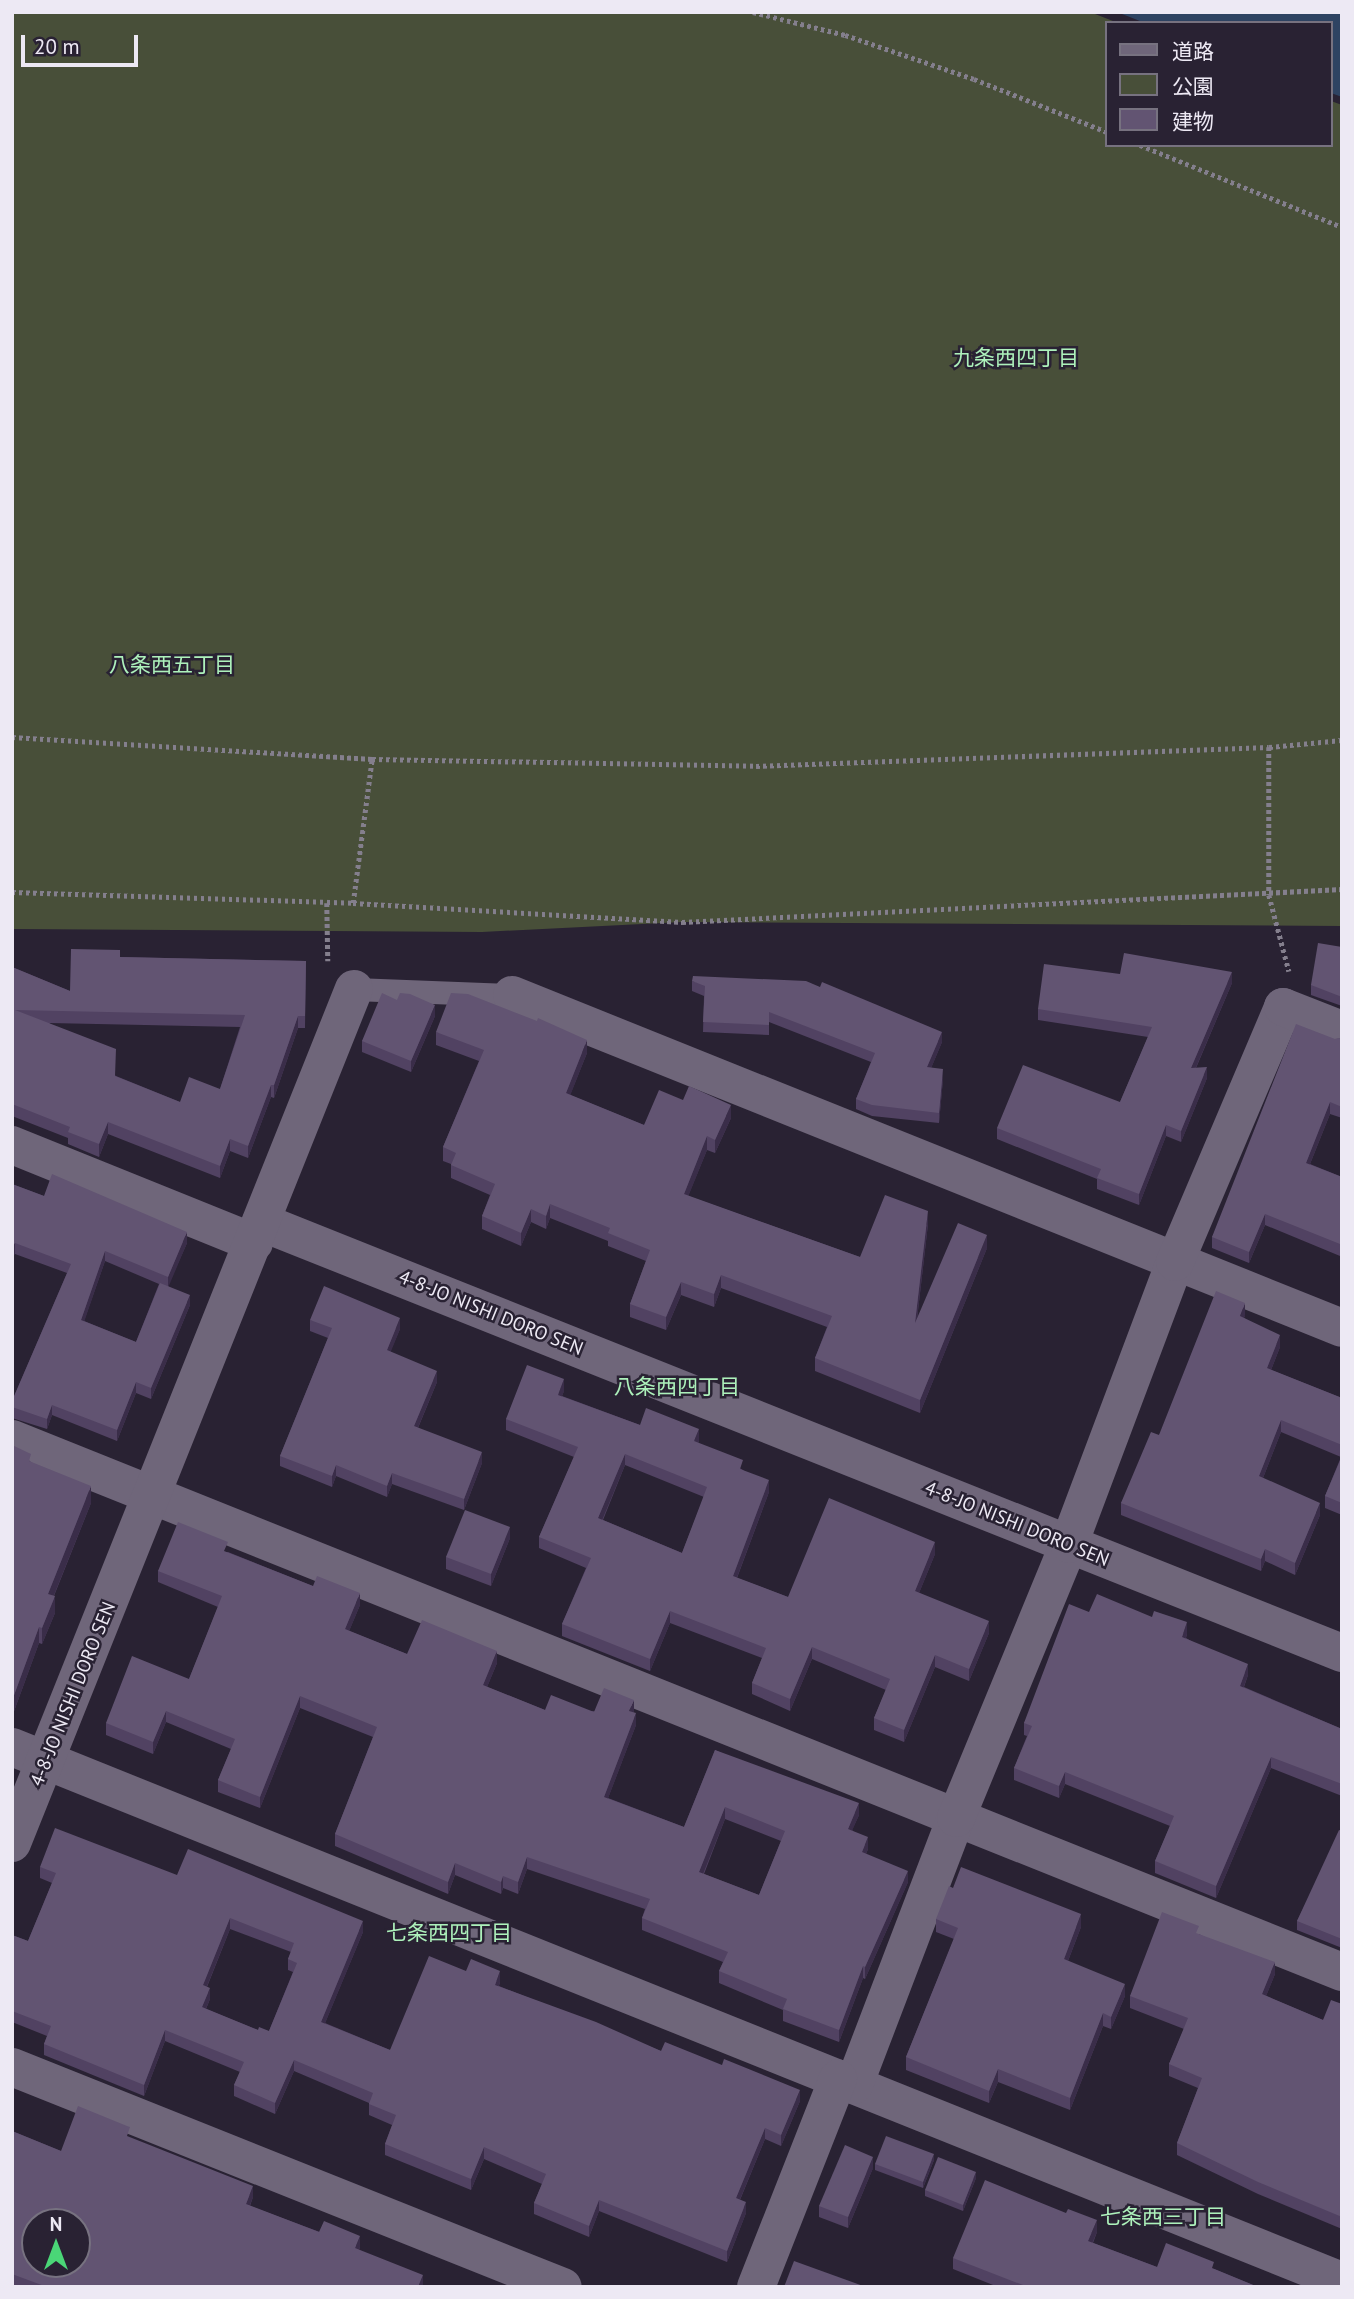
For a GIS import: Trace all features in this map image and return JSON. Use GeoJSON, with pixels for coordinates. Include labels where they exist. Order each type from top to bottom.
{"type":"FeatureCollection","features":[{"type":"Feature","properties":{"kind":"street"},"geometry":{"type":"LineString","coordinates":[[12,1144],[258,1232],[341,980]]}},
{"type":"Feature","properties":{"kind":"street"},"geometry":{"type":"LineString","coordinates":[[512,995],[1342,1328]]}},
{"type":"Feature","properties":{"kind":"street"},"geometry":{"type":"LineString","coordinates":[[756,2287],[846,2082],[1069,1544],[1175,1262],[1283,1007],[1342,1030]]}},
{"type":"Feature","properties":{"kind":"street","name":"4-8-JO NISHI DORO SEN"},"geometry":{"type":"LineString","coordinates":[[12,1843],[29,1754],[154,1496],[258,1232],[1069,1544],[1342,1653]]}},
{"type":"Feature","properties":{"kind":"street"},"geometry":{"type":"LineString","coordinates":[[12,1439],[1342,1972]]}},
{"type":"Feature","properties":{"kind":"street"},"geometry":{"type":"LineString","coordinates":[[29,1754],[1342,2281]]}},
{"type":"Feature","properties":{"kind":"street"},"geometry":{"type":"LineString","coordinates":[[12,2067],[563,2287]]}},
{"type":"Feature","properties":{"kind":"lane"},"geometry":{"type":"LineString","coordinates":[[341,980],[512,995]]}},
{"type":"Feature","properties":{"kind":"path"},"geometry":{"type":"LineString","coordinates":[[753,12],[858,40],[974,79],[1106,132]]}},
{"type":"Feature","properties":{"kind":"path"},"geometry":{"type":"LineString","coordinates":[[1145,147],[1342,226]]}},
{"type":"Feature","properties":{"kind":"path"},"geometry":{"type":"LineString","coordinates":[[12,737],[372,759],[756,766],[1269,747],[1342,740]]}},
{"type":"Feature","properties":{"kind":"path"},"geometry":{"type":"LineString","coordinates":[[1269,747],[1269,895],[1292,982]]}},
{"type":"Feature","properties":{"kind":"path"},"geometry":{"type":"LineString","coordinates":[[353,903],[372,759]]}},
{"type":"Feature","properties":{"kind":"path"},"geometry":{"type":"LineString","coordinates":[[12,892],[353,903],[682,922],[1269,895],[1342,889]]}},
{"type":"Feature","properties":{"kind":"path"},"geometry":{"type":"LineString","coordinates":[[327,903],[341,980]]}},
{"type":"Feature","properties":{"kind":"green space"},"geometry":{"type":"Polygon","coordinates":[[[12,12],[1090,12],[1113,21],[1106,21],[1106,147],[1333,147],[1333,102],[1342,105],[1342,926],[682,922],[482,932],[12,929],[12,12]]]}},
{"type":"Feature","properties":{"kind":"water"},"geometry":{"type":"Polygon","coordinates":[[[1117,12],[1342,12],[1342,97],[1333,94],[1333,21],[1140,21],[1117,12]]]}},
{"type":"Feature","properties":{"kind":"building"},"geometry":{"type":"Polygon","coordinates":[[[1318,943],[1342,947],[1342,997],[1311,985],[1318,943]]]}},
{"type":"Feature","properties":{"kind":"building"},"geometry":{"type":"Polygon","coordinates":[[[71,949],[120,950],[120,957],[306,961],[305,1016],[298,1016],[274,1085],[271,1085],[248,1146],[230,1139],[220,1166],[108,1122],[99,1144],[68,1132],[70,1127],[12,1104],[12,967],[70,991],[71,949]],[[15,1010],[116,1049],[115,1076],[180,1102],[189,1077],[220,1089],[245,1015],[15,1010]]]}},
{"type":"Feature","properties":{"kind":"building"},"geometry":{"type":"Polygon","coordinates":[[[1124,953],[1232,972],[1191,1068],[1207,1067],[1181,1131],[1166,1125],[1139,1194],[1097,1178],[1101,1169],[997,1128],[1023,1065],[1120,1102],[1152,1027],[1038,1009],[1044,964],[1120,974],[1124,953]]]}},
{"type":"Feature","properties":{"kind":"building"},"geometry":{"type":"Polygon","coordinates":[[[693,976],[806,981],[820,987],[822,982],[942,1032],[927,1067],[943,1069],[939,1113],[872,1105],[856,1099],[875,1053],[769,1012],[769,1025],[703,1022],[705,986],[692,981],[693,976]]]}},
{"type":"Feature","properties":{"kind":"building"},"geometry":{"type":"Polygon","coordinates":[[[382,993],[397,1000],[400,993],[410,994],[435,1005],[411,1061],[362,1041],[382,993]]]}},
{"type":"Feature","properties":{"kind":"building"},"geometry":{"type":"Polygon","coordinates":[[[451,993],[468,994],[537,1021],[538,1018],[587,1040],[566,1093],[644,1125],[659,1090],[683,1100],[689,1086],[731,1105],[715,1140],[707,1136],[684,1194],[860,1257],[885,1195],[928,1211],[915,1323],[958,1223],[987,1235],[920,1400],[815,1358],[832,1316],[721,1275],[714,1294],[681,1282],[666,1317],[630,1304],[650,1250],[608,1233],[610,1228],[550,1204],[546,1216],[531,1209],[521,1233],[482,1216],[495,1184],[451,1165],[456,1153],[443,1147],[484,1050],[436,1032],[451,993]]]}},
{"type":"Feature","properties":{"kind":"building"},"geometry":{"type":"Polygon","coordinates":[[[1296,1024],[1335,1039],[1342,1038],[1342,1107],[1330,1102],[1306,1163],[1342,1177],[1342,1239],[1340,1244],[1265,1214],[1249,1252],[1212,1237],[1296,1024]]]}},
{"type":"Feature","properties":{"kind":"building"},"geometry":{"type":"Polygon","coordinates":[[[52,1174],[187,1232],[168,1277],[105,1251],[81,1320],[136,1342],[160,1283],[190,1295],[151,1388],[136,1382],[117,1430],[52,1405],[47,1419],[12,1407],[12,1401],[71,1264],[15,1243],[12,1248],[12,1184],[44,1196],[52,1174]]]}},
{"type":"Feature","properties":{"kind":"building"},"geometry":{"type":"Polygon","coordinates":[[[324,1286],[400,1318],[387,1350],[437,1371],[414,1426],[482,1452],[464,1499],[392,1473],[387,1486],[336,1465],[332,1476],[280,1456],[332,1328],[310,1320],[324,1286]]]}},
{"type":"Feature","properties":{"kind":"building"},"geometry":{"type":"Polygon","coordinates":[[[1216,1291],[1245,1303],[1240,1316],[1280,1335],[1267,1368],[1342,1398],[1342,1445],[1281,1420],[1259,1476],[1320,1503],[1295,1563],[1265,1549],[1261,1559],[1121,1503],[1151,1432],[1159,1435],[1216,1291]]]}},
{"type":"Feature","properties":{"kind":"building"},"geometry":{"type":"Polygon","coordinates":[[[527,1365],[564,1379],[558,1395],[640,1425],[646,1408],[699,1429],[694,1441],[743,1460],[740,1469],[769,1480],[733,1576],[788,1597],[829,1498],[935,1542],[915,1591],[989,1621],[969,1669],[935,1655],[904,1730],[874,1718],[890,1679],[812,1647],[790,1699],[752,1683],[766,1648],[670,1611],[650,1659],[562,1624],[591,1558],[539,1537],[578,1447],[506,1419],[527,1365]],[[625,1454],[598,1518],[682,1553],[707,1487],[625,1454]]]}},
{"type":"Feature","properties":{"kind":"building"},"geometry":{"type":"Polygon","coordinates":[[[12,1445],[31,1454],[29,1461],[91,1486],[48,1594],[55,1596],[42,1628],[39,1627],[13,1698],[12,1445]]]}},
{"type":"Feature","properties":{"kind":"building"},"geometry":{"type":"Polygon","coordinates":[[[1342,1456],[1342,1503],[1325,1496],[1342,1456]]]}},
{"type":"Feature","properties":{"kind":"building"},"geometry":{"type":"Polygon","coordinates":[[[465,1510],[510,1527],[491,1574],[446,1557],[465,1510]]]}},
{"type":"Feature","properties":{"kind":"building"},"geometry":{"type":"Polygon","coordinates":[[[178,1522],[228,1542],[224,1551],[313,1586],[317,1576],[360,1593],[345,1629],[407,1654],[422,1620],[497,1651],[483,1685],[545,1710],[551,1695],[594,1712],[604,1688],[634,1700],[629,1711],[636,1713],[604,1797],[684,1827],[715,1750],[859,1803],[848,1829],[868,1837],[862,1852],[908,1871],[865,1967],[863,1966],[839,2030],[783,2009],[787,1999],[719,1971],[728,1952],[642,1918],[650,1899],[527,1857],[518,1882],[503,1876],[501,1882],[455,1863],[448,1882],[335,1834],[377,1727],[300,1696],[260,1797],[218,1780],[235,1739],[166,1711],[153,1742],[106,1723],[132,1656],[189,1679],[222,1596],[158,1571],[178,1522]],[[725,1807],[699,1872],[759,1895],[785,1831],[725,1807]]]}},
{"type":"Feature","properties":{"kind":"building"},"geometry":{"type":"Polygon","coordinates":[[[1097,1594],[1152,1617],[1154,1611],[1187,1622],[1182,1637],[1248,1664],[1240,1686],[1342,1729],[1342,1784],[1271,1757],[1216,1886],[1155,1861],[1174,1816],[1065,1772],[1059,1786],[1014,1768],[1032,1726],[1024,1723],[1069,1604],[1089,1612],[1097,1594]]]}},
{"type":"Feature","properties":{"kind":"building"},"geometry":{"type":"Polygon","coordinates":[[[55,1828],[177,1875],[188,1849],[363,1921],[321,2022],[390,2050],[429,1956],[466,1971],[471,1959],[500,1971],[495,1985],[596,2022],[661,2051],[665,2042],[722,2065],[724,2059],[800,2090],[781,2135],[765,2128],[736,2198],[746,2202],[727,2251],[599,2200],[589,2226],[534,2203],[546,2174],[484,2147],[471,2179],[385,2144],[396,2115],[369,2104],[373,2093],[294,2060],[275,2103],[234,2085],[244,2062],[165,2030],[144,2085],[44,2044],[51,2026],[12,2011],[12,1935],[28,1941],[56,1873],[40,1867],[55,1828]],[[230,1918],[203,1985],[210,1988],[202,2007],[258,2030],[259,2027],[269,2031],[297,1963],[288,1959],[294,1943],[230,1918]]]}},
{"type":"Feature","properties":{"kind":"building"},"geometry":{"type":"Polygon","coordinates":[[[1339,1830],[1342,1831],[1342,1939],[1297,1921],[1339,1830]]]}},
{"type":"Feature","properties":{"kind":"building"},"geometry":{"type":"Polygon","coordinates":[[[961,1867],[1081,1914],[1064,1959],[1125,1984],[1111,2017],[1103,2013],[1070,2098],[998,2069],[989,2091],[906,2057],[958,1928],[936,1919],[949,1886],[953,1888],[961,1867]]]}},
{"type":"Feature","properties":{"kind":"building"},"geometry":{"type":"Polygon","coordinates":[[[1162,1912],[1199,1926],[1196,1933],[1275,1962],[1262,1994],[1323,2020],[1331,2000],[1342,2004],[1342,2217],[1258,2182],[1177,2143],[1202,2078],[1169,2064],[1188,2018],[1130,1996],[1162,1912]]]}},
{"type":"Feature","properties":{"kind":"building"},"geometry":{"type":"Polygon","coordinates":[[[78,2106],[130,2127],[127,2136],[253,2186],[246,2204],[319,2232],[324,2221],[360,2236],[355,2248],[423,2275],[418,2287],[47,2287],[23,2278],[91,2278],[91,2208],[21,2208],[21,2277],[12,2274],[12,2131],[61,2151],[78,2106]]]}},
{"type":"Feature","properties":{"kind":"building"},"geometry":{"type":"Polygon","coordinates":[[[886,2136],[934,2154],[923,2182],[875,2164],[886,2136]]]}},
{"type":"Feature","properties":{"kind":"building"},"geometry":{"type":"Polygon","coordinates":[[[845,2145],[873,2157],[848,2217],[819,2206],[845,2145]]]}},
{"type":"Feature","properties":{"kind":"building"},"geometry":{"type":"Polygon","coordinates":[[[938,2157],[976,2172],[963,2205],[925,2190],[938,2157]]]}},
{"type":"Feature","properties":{"kind":"building"},"geometry":{"type":"Polygon","coordinates":[[[985,2180],[1066,2213],[1068,2209],[1097,2220],[1088,2241],[1157,2267],[1166,2243],[1214,2262],[1212,2268],[1258,2287],[1028,2287],[953,2258],[985,2180]]]}},
{"type":"Feature","properties":{"kind":"building"},"geometry":{"type":"Polygon","coordinates":[[[794,2261],[866,2287],[784,2287],[794,2261]]]}},
{"type":"Feature","properties":{"kind":"district","name":"九条西四丁目"},"geometry":{"type":"Point","coordinates":[1016,358]}},
{"type":"Feature","properties":{"kind":"district","name":"八条西五丁目"},"geometry":{"type":"Point","coordinates":[172,665]}},
{"type":"Feature","properties":{"kind":"district","name":"八条西四丁目"},"geometry":{"type":"Point","coordinates":[677,1387]}},
{"type":"Feature","properties":{"kind":"district","name":"七条西四丁目"},"geometry":{"type":"Point","coordinates":[449,1933]}},
{"type":"Feature","properties":{"kind":"district","name":"七条西三丁目"},"geometry":{"type":"Point","coordinates":[1163,2217]}}]}
